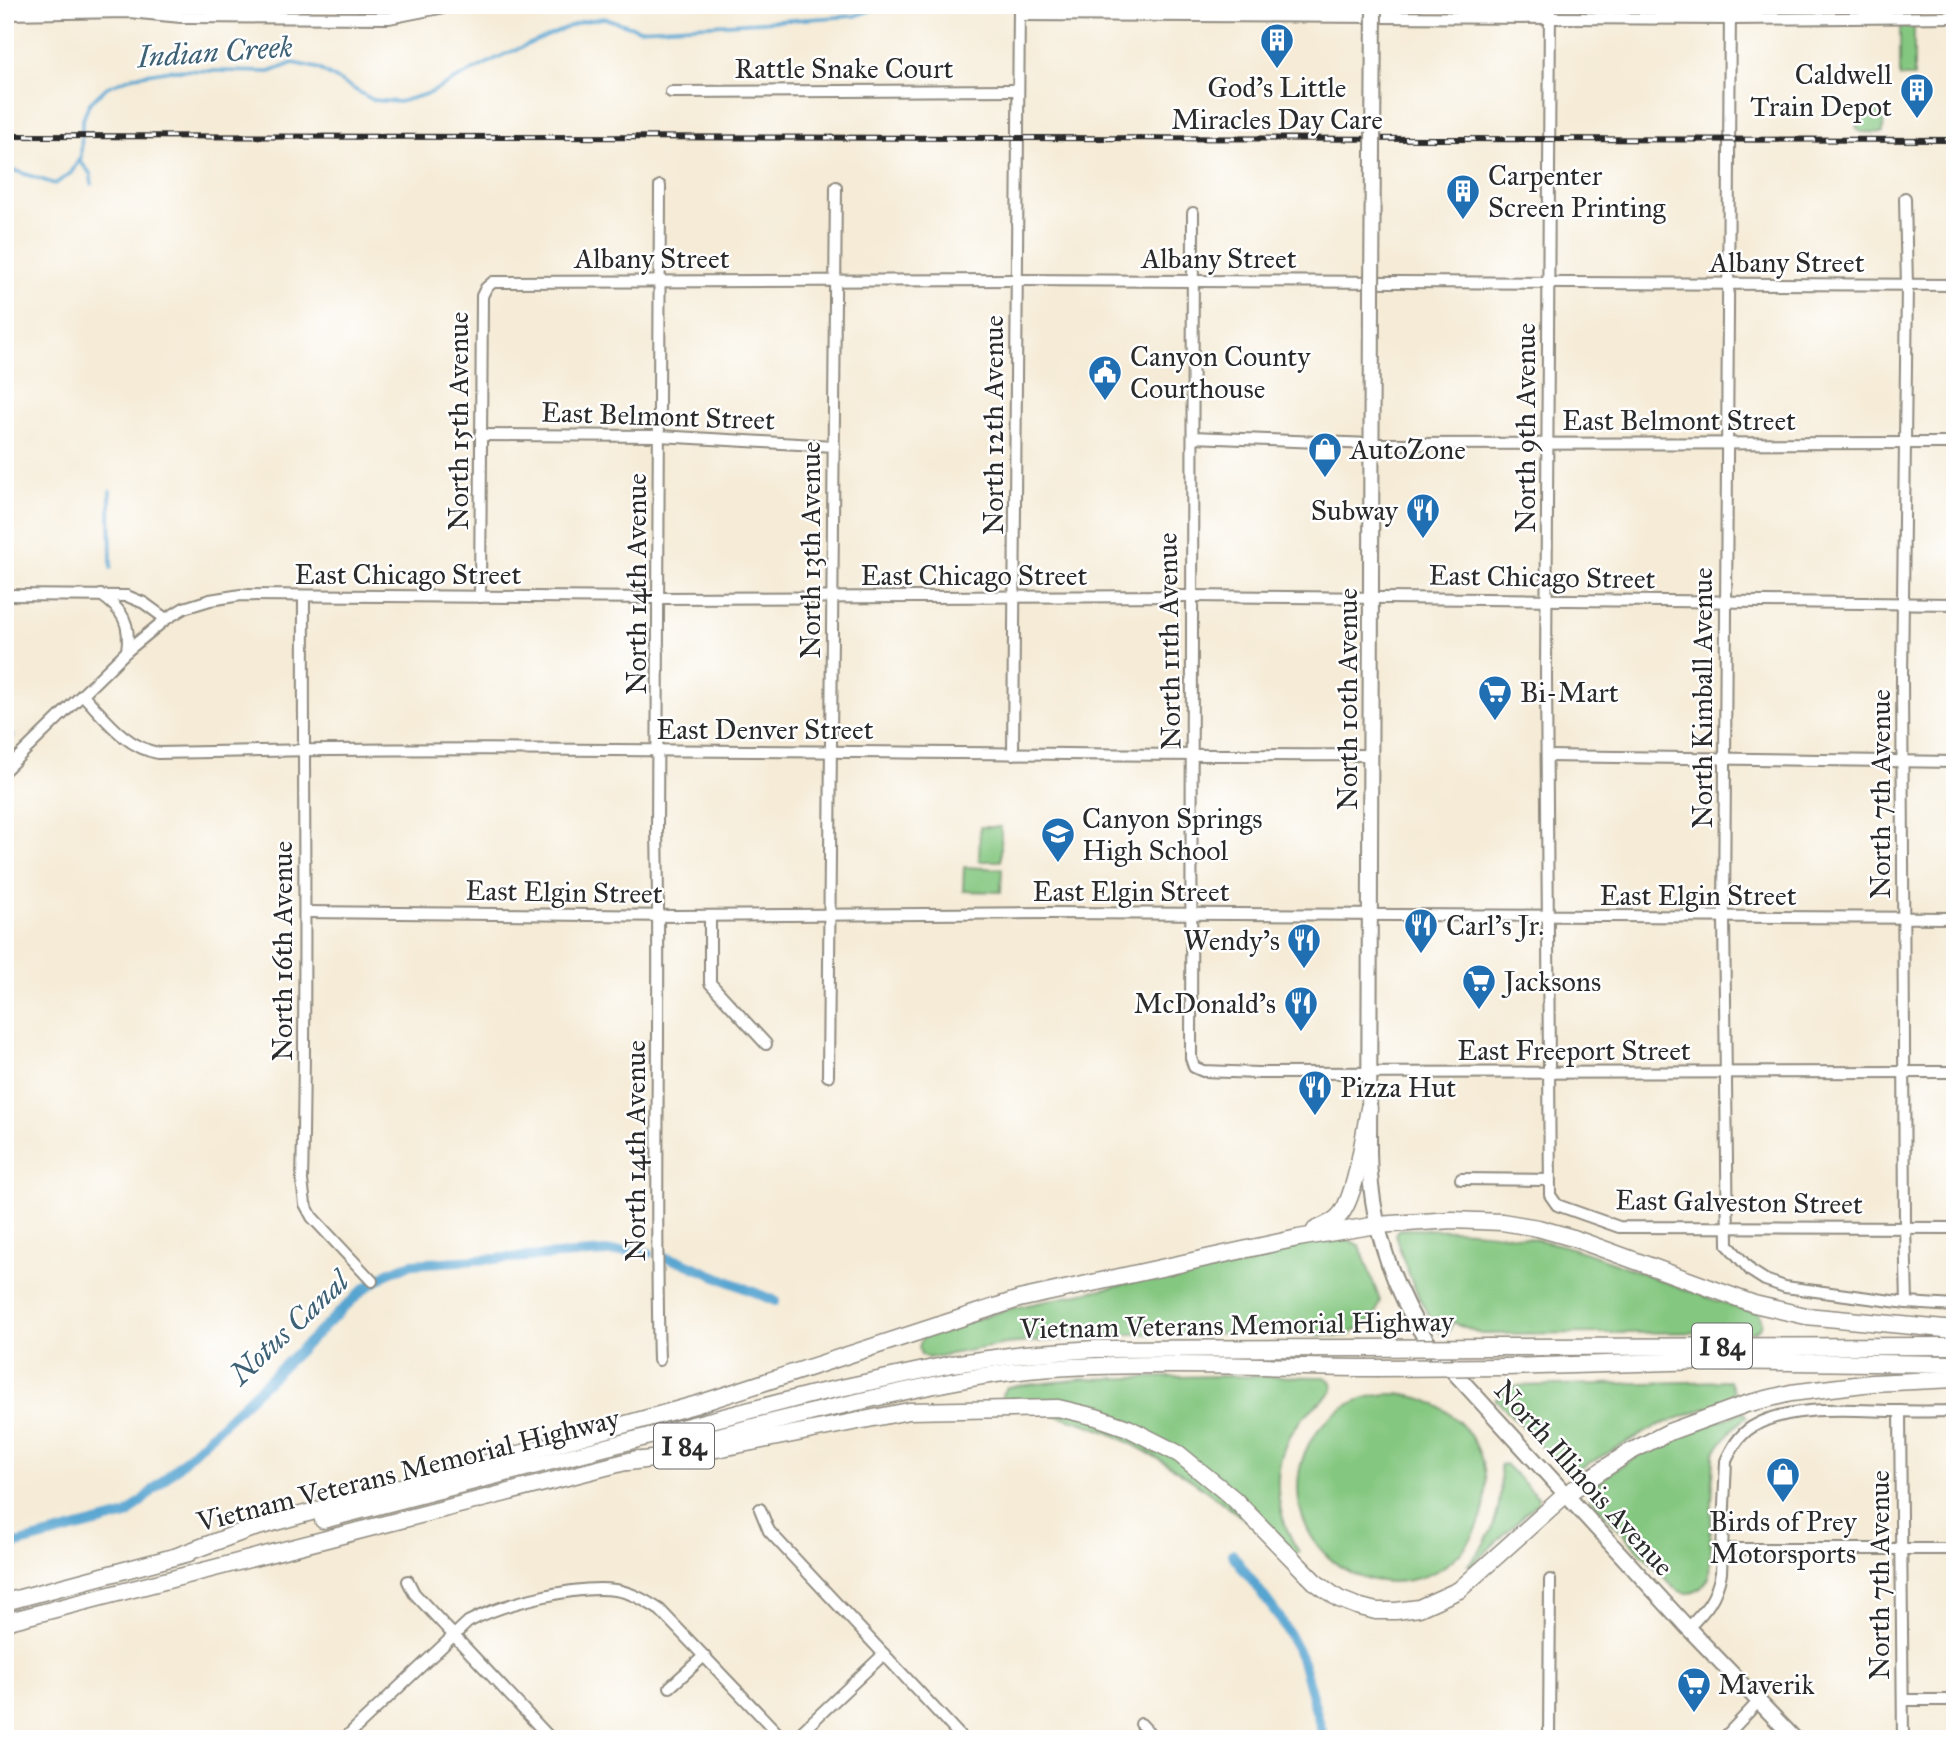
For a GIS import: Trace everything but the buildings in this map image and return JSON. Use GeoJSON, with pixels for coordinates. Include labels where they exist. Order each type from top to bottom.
{"type":"FeatureCollection","features":[{"type":"Feature","properties":{"kind":"highway"},"geometry":{"type":"LineString","coordinates":[[1298,1238],[1333,1222],[1345,1208],[1370,1108]]}},
{"type":"Feature","properties":{"kind":"highway"},"geometry":{"type":"LineString","coordinates":[[180,1556],[247,1530],[698,1404],[1019,1299],[1298,1238],[1377,1225],[1452,1220],[1502,1222],[1538,1228],[1573,1238],[1754,1304],[1806,1316],[1955,1330]]}},
{"type":"Feature","properties":{"kind":"highway","name":"Vietnam Veterans Memorial Highway"},"geometry":{"type":"LineString","coordinates":[[5,1602],[813,1394],[952,1364],[1024,1354],[1095,1349],[1955,1346]]}},
{"type":"Feature","properties":{"kind":"highway","name":"Vietnam Veterans Memorial Highway"},"geometry":{"type":"LineString","coordinates":[[5,1622],[829,1408],[983,1376],[1050,1368],[1124,1366],[1505,1367],[1704,1361],[1955,1364]]}},
{"type":"Feature","properties":{"kind":"highway"},"geometry":{"type":"LineString","coordinates":[[628,1462],[691,1454],[909,1411],[1058,1408],[1128,1428],[1179,1454],[1234,1499],[1315,1582],[1339,1599],[1357,1606],[1376,1611],[1396,1611],[1419,1608],[1459,1590],[1564,1495],[1628,1453],[1669,1432],[1746,1404],[1791,1393],[1830,1387],[1955,1379]]}},
{"type":"Feature","properties":{"kind":"main road","name":"North 10th Avenue"},"geometry":{"type":"LineString","coordinates":[[1374,6],[1369,1173],[1377,1225]]}},
{"type":"Feature","properties":{"kind":"main road","name":"North Illinois Avenue"},"geometry":{"type":"LineString","coordinates":[[1377,1225],[1396,1285],[1430,1346],[1564,1495],[1795,1739]]}},
{"type":"Feature","properties":{"kind":"street"},"geometry":{"type":"LineString","coordinates":[[5,14],[129,9],[181,17],[300,11],[389,18],[455,5]]}},
{"type":"Feature","properties":{"kind":"street"},"geometry":{"type":"LineString","coordinates":[[1193,17],[1194,5]]}},
{"type":"Feature","properties":{"kind":"street","name":"North Kimball Avenue"},"geometry":{"type":"LineString","coordinates":[[1730,5],[1724,918],[1728,1245],[1751,1271],[1785,1287],[1907,1303]]}},
{"type":"Feature","properties":{"kind":"street"},"geometry":{"type":"LineString","coordinates":[[1019,10],[1193,17],[1550,11],[1730,19],[1907,11],[1955,17]]}},
{"type":"Feature","properties":{"kind":"street","name":"North 12th Avenue"},"geometry":{"type":"LineString","coordinates":[[1013,754],[1019,10]]}},
{"type":"Feature","properties":{"kind":"street","name":"North 9th Avenue"},"geometry":{"type":"LineString","coordinates":[[1549,1180],[1547,756],[1550,11]]}},
{"type":"Feature","properties":{"kind":"street","name":"Rattle Snake Court"},"geometry":{"type":"LineString","coordinates":[[671,92],[1017,90]]}},
{"type":"Feature","properties":{"kind":"street","name":"North 14th Avenue"},"geometry":{"type":"LineString","coordinates":[[659,1360],[660,186]]}},
{"type":"Feature","properties":{"kind":"street","name":"North 13th Avenue"},"geometry":{"type":"LineString","coordinates":[[828,1076],[836,187]]}},
{"type":"Feature","properties":{"kind":"street","name":"North 7th Avenue"},"geometry":{"type":"LineString","coordinates":[[1905,198],[1907,286],[1903,762],[1907,1303]]}},
{"type":"Feature","properties":{"kind":"street","name":"North 11th Avenue"},"geometry":{"type":"LineString","coordinates":[[1193,214],[1191,1058],[1194,1067]]}},
{"type":"Feature","properties":{"kind":"street","name":"Albany Street"},"geometry":{"type":"LineString","coordinates":[[486,288],[493,282],[835,280],[1955,285]]}},
{"type":"Feature","properties":{"kind":"street","name":"North 15th Avenue"},"geometry":{"type":"LineString","coordinates":[[480,597],[482,296],[486,288]]}},
{"type":"Feature","properties":{"kind":"street","name":"East Belmont Street"},"geometry":{"type":"LineString","coordinates":[[480,435],[659,436],[834,446]]}},
{"type":"Feature","properties":{"kind":"street","name":"East Belmont Street"},"geometry":{"type":"LineString","coordinates":[[1193,437],[1372,444],[1955,443]]}},
{"type":"Feature","properties":{"kind":"street"},"geometry":{"type":"LineString","coordinates":[[5,595],[127,596],[144,603],[166,619]]}},
{"type":"Feature","properties":{"kind":"street"},"geometry":{"type":"LineString","coordinates":[[101,595],[121,612],[129,637],[127,651]]}},
{"type":"Feature","properties":{"kind":"street","name":"East Chicago Street"},"geometry":{"type":"LineString","coordinates":[[5,770],[127,651],[166,619],[184,608],[226,596],[1192,596],[1955,604]]}},
{"type":"Feature","properties":{"kind":"street","name":"North 16th Avenue"},"geometry":{"type":"LineString","coordinates":[[304,596],[306,912],[302,1181],[305,1204],[312,1217],[372,1281]]}},
{"type":"Feature","properties":{"kind":"street","name":"East Denver Street"},"geometry":{"type":"LineString","coordinates":[[83,695],[128,742],[142,750],[158,753],[303,750],[1371,755]]}},
{"type":"Feature","properties":{"kind":"street"},"geometry":{"type":"LineString","coordinates":[[1547,756],[1955,762]]}},
{"type":"Feature","properties":{"kind":"street","name":"East Elgin Street"},"geometry":{"type":"LineString","coordinates":[[306,912],[710,916],[1048,913],[1955,918]]}},
{"type":"Feature","properties":{"kind":"street"},"geometry":{"type":"LineString","coordinates":[[710,916],[710,983],[766,1044]]}},
{"type":"Feature","properties":{"kind":"street","name":"East Freeport Street"},"geometry":{"type":"LineString","coordinates":[[1194,1067],[1217,1072],[1955,1072]]}},
{"type":"Feature","properties":{"kind":"street"},"geometry":{"type":"LineString","coordinates":[[1461,1179],[1549,1180]]}},
{"type":"Feature","properties":{"kind":"street","name":"East Galveston Street"},"geometry":{"type":"LineString","coordinates":[[1549,1180],[1550,1195],[1557,1205],[1619,1227],[1955,1227]]}},
{"type":"Feature","properties":{"kind":"street"},"geometry":{"type":"LineString","coordinates":[[1907,1303],[1955,1306]]}},
{"type":"Feature","properties":{"kind":"street"},"geometry":{"type":"LineString","coordinates":[[1688,1628],[1709,1606],[1718,1588],[1723,1549],[1726,1461],[1741,1437],[1763,1421],[1830,1408],[1955,1411]]}},
{"type":"Feature","properties":{"kind":"street","name":"North 7th Avenue"},"geometry":{"type":"LineString","coordinates":[[1900,1411],[1903,1739]]}},
{"type":"Feature","properties":{"kind":"street"},"geometry":{"type":"LineString","coordinates":[[761,1509],[769,1531],[963,1739]]}},
{"type":"Feature","properties":{"kind":"street"},"geometry":{"type":"LineString","coordinates":[[1723,1549],[1955,1549]]}},
{"type":"Feature","properties":{"kind":"street"},"geometry":{"type":"LineString","coordinates":[[1549,1739],[1550,1580]]}},
{"type":"Feature","properties":{"kind":"street"},"geometry":{"type":"LineString","coordinates":[[408,1581],[414,1593],[551,1739]]}},
{"type":"Feature","properties":{"kind":"street"},"geometry":{"type":"LineString","coordinates":[[344,1739],[468,1622],[480,1615],[584,1589],[618,1590],[643,1599],[660,1610],[783,1739]]}},
{"type":"Feature","properties":{"kind":"street"},"geometry":{"type":"LineString","coordinates":[[794,1739],[884,1654]]}},
{"type":"Feature","properties":{"kind":"street"},"geometry":{"type":"LineString","coordinates":[[670,1687],[704,1656]]}},
{"type":"Feature","properties":{"kind":"street"},"geometry":{"type":"LineString","coordinates":[[1903,1700],[1955,1700]]}},
{"type":"Feature","properties":{"kind":"street"},"geometry":{"type":"LineString","coordinates":[[1723,1739],[1759,1701]]}},
{"type":"Feature","properties":{"kind":"street"},"geometry":{"type":"LineString","coordinates":[[1141,1724],[1155,1739]]}},
{"type":"Feature","properties":{"kind":"green space"},"geometry":{"type":"Polygon","coordinates":[[[1900,26],[1914,26],[1914,77],[1900,77],[1900,26]]]}},
{"type":"Feature","properties":{"kind":"green space"},"geometry":{"type":"Polygon","coordinates":[[[1862,112],[1884,112],[1883,133],[1860,132],[1856,127],[1862,112]]]}},
{"type":"Feature","properties":{"kind":"green space"},"geometry":{"type":"Polygon","coordinates":[[[980,827],[1001,827],[1001,861],[979,861],[980,827]]]}},
{"type":"Feature","properties":{"kind":"green space"},"geometry":{"type":"Polygon","coordinates":[[[964,867],[1002,869],[1001,892],[963,891],[964,867]]]}},
{"type":"Feature","properties":{"kind":"green space"},"geometry":{"type":"Polygon","coordinates":[[[1400,1229],[1486,1232],[1550,1242],[1711,1299],[1759,1313],[1761,1324],[1753,1332],[1481,1334],[1453,1322],[1447,1335],[1442,1335],[1426,1312],[1409,1274],[1395,1234],[1400,1229]]]}},
{"type":"Feature","properties":{"kind":"green space"},"geometry":{"type":"Polygon","coordinates":[[[1349,1240],[1360,1246],[1380,1301],[1375,1317],[1348,1336],[1134,1334],[1006,1344],[928,1358],[921,1354],[919,1347],[923,1336],[1005,1310],[1322,1241],[1349,1240]]]}},
{"type":"Feature","properties":{"kind":"green space"},"geometry":{"type":"Polygon","coordinates":[[[1325,1377],[1332,1383],[1333,1391],[1305,1416],[1290,1435],[1279,1468],[1278,1486],[1284,1520],[1299,1552],[1293,1556],[1194,1482],[1130,1443],[1084,1423],[1002,1403],[1002,1394],[1007,1387],[1084,1379],[1325,1377]]]}},
{"type":"Feature","properties":{"kind":"green space"},"geometry":{"type":"Polygon","coordinates":[[[1730,1381],[1734,1390],[1733,1396],[1726,1401],[1659,1425],[1569,1474],[1495,1399],[1513,1386],[1730,1381]]]}},
{"type":"Feature","properties":{"kind":"green space"},"geometry":{"type":"Polygon","coordinates":[[[1392,1394],[1428,1401],[1458,1422],[1479,1452],[1486,1488],[1479,1524],[1458,1554],[1428,1575],[1392,1582],[1356,1575],[1326,1554],[1305,1524],[1298,1488],[1305,1452],[1326,1422],[1356,1401],[1392,1394]]]}},
{"type":"Feature","properties":{"kind":"green space"},"geometry":{"type":"Polygon","coordinates":[[[1743,1412],[1747,1417],[1732,1429],[1714,1453],[1709,1578],[1694,1592],[1679,1591],[1590,1498],[1589,1489],[1597,1480],[1667,1440],[1743,1412]]]}},
{"type":"Feature","properties":{"kind":"green space"},"geometry":{"type":"Polygon","coordinates":[[[1505,1464],[1538,1497],[1538,1502],[1470,1567],[1468,1565],[1485,1542],[1496,1519],[1500,1494],[1500,1465],[1505,1464]]]}},
{"type":"Feature","properties":{"kind":"waterway","name":"Indian Creek"},"geometry":{"type":"LineString","coordinates":[[5,173],[16,171],[55,184],[71,173],[81,157],[82,122],[89,104],[107,87],[134,76],[171,70],[270,72],[293,63],[317,68],[373,100],[399,102],[430,93],[499,57],[580,22],[604,18],[639,29],[854,16],[888,5]]}},
{"type":"Feature","properties":{"kind":"waterway"},"geometry":{"type":"LineString","coordinates":[[79,160],[90,173],[92,184]]}},
{"type":"Feature","properties":{"kind":"waterway"},"geometry":{"type":"LineString","coordinates":[[110,491],[111,568]]}},
{"type":"Feature","properties":{"kind":"waterway"},"geometry":{"type":"LineString","coordinates":[[5,744],[13,736]]}},
{"type":"Feature","properties":{"kind":"waterway","name":"Notus Canal"},"geometry":{"type":"LineString","coordinates":[[5,1547],[127,1515],[364,1289],[390,1272],[412,1264],[624,1251],[649,1253]]}},
{"type":"Feature","properties":{"kind":"waterway","name":"Notus Canal"},"geometry":{"type":"LineString","coordinates":[[661,1257],[680,1261],[775,1301]]}},
{"type":"Feature","properties":{"kind":"waterway","name":"Notus Canal"},"geometry":{"type":"LineString","coordinates":[[1232,1554],[1280,1618],[1301,1657],[1324,1739]]}},
{"type":"Feature","properties":{"kind":"railway"},"geometry":{"type":"LineString","coordinates":[[5,136],[1955,140]]}},
{"type":"Feature","properties":{"kind":"place","name":"God's Little Miracles Day Care"},"geometry":{"type":"Point","coordinates":[1277,70]}},
{"type":"Feature","properties":{"kind":"place","name":"Caldwell Train Depot"},"geometry":{"type":"Point","coordinates":[1917,120]}},
{"type":"Feature","properties":{"kind":"place","name":"Carpenter Screen Printing"},"geometry":{"type":"Point","coordinates":[1463,221]}},
{"type":"Feature","properties":{"kind":"place","name":"Canyon County Courthouse"},"geometry":{"type":"Point","coordinates":[1105,402]}},
{"type":"Feature","properties":{"kind":"place","name":"AutoZone"},"geometry":{"type":"Point","coordinates":[1325,479]}},
{"type":"Feature","properties":{"kind":"place","name":"Subway"},"geometry":{"type":"Point","coordinates":[1423,540]}},
{"type":"Feature","properties":{"kind":"place","name":"Bi-Mart"},"geometry":{"type":"Point","coordinates":[1495,722]}},
{"type":"Feature","properties":{"kind":"place","name":"Canyon Springs High School"},"geometry":{"type":"Point","coordinates":[1058,864]}},
{"type":"Feature","properties":{"kind":"place","name":"Carl's Jr."},"geometry":{"type":"Point","coordinates":[1421,955]}},
{"type":"Feature","properties":{"kind":"place","name":"Wendy's"},"geometry":{"type":"Point","coordinates":[1304,970]}},
{"type":"Feature","properties":{"kind":"place","name":"Jacksons"},"geometry":{"type":"Point","coordinates":[1479,1011]}},
{"type":"Feature","properties":{"kind":"place","name":"McDonald's"},"geometry":{"type":"Point","coordinates":[1301,1033]}},
{"type":"Feature","properties":{"kind":"place","name":"Pizza Hut"},"geometry":{"type":"Point","coordinates":[1315,1117]}},
{"type":"Feature","properties":{"kind":"place","name":"Birds of Prey Motorsports"},"geometry":{"type":"Point","coordinates":[1783,1504]}},
{"type":"Feature","properties":{"kind":"place","name":"Maverik"},"geometry":{"type":"Point","coordinates":[1694,1714]}}]}
